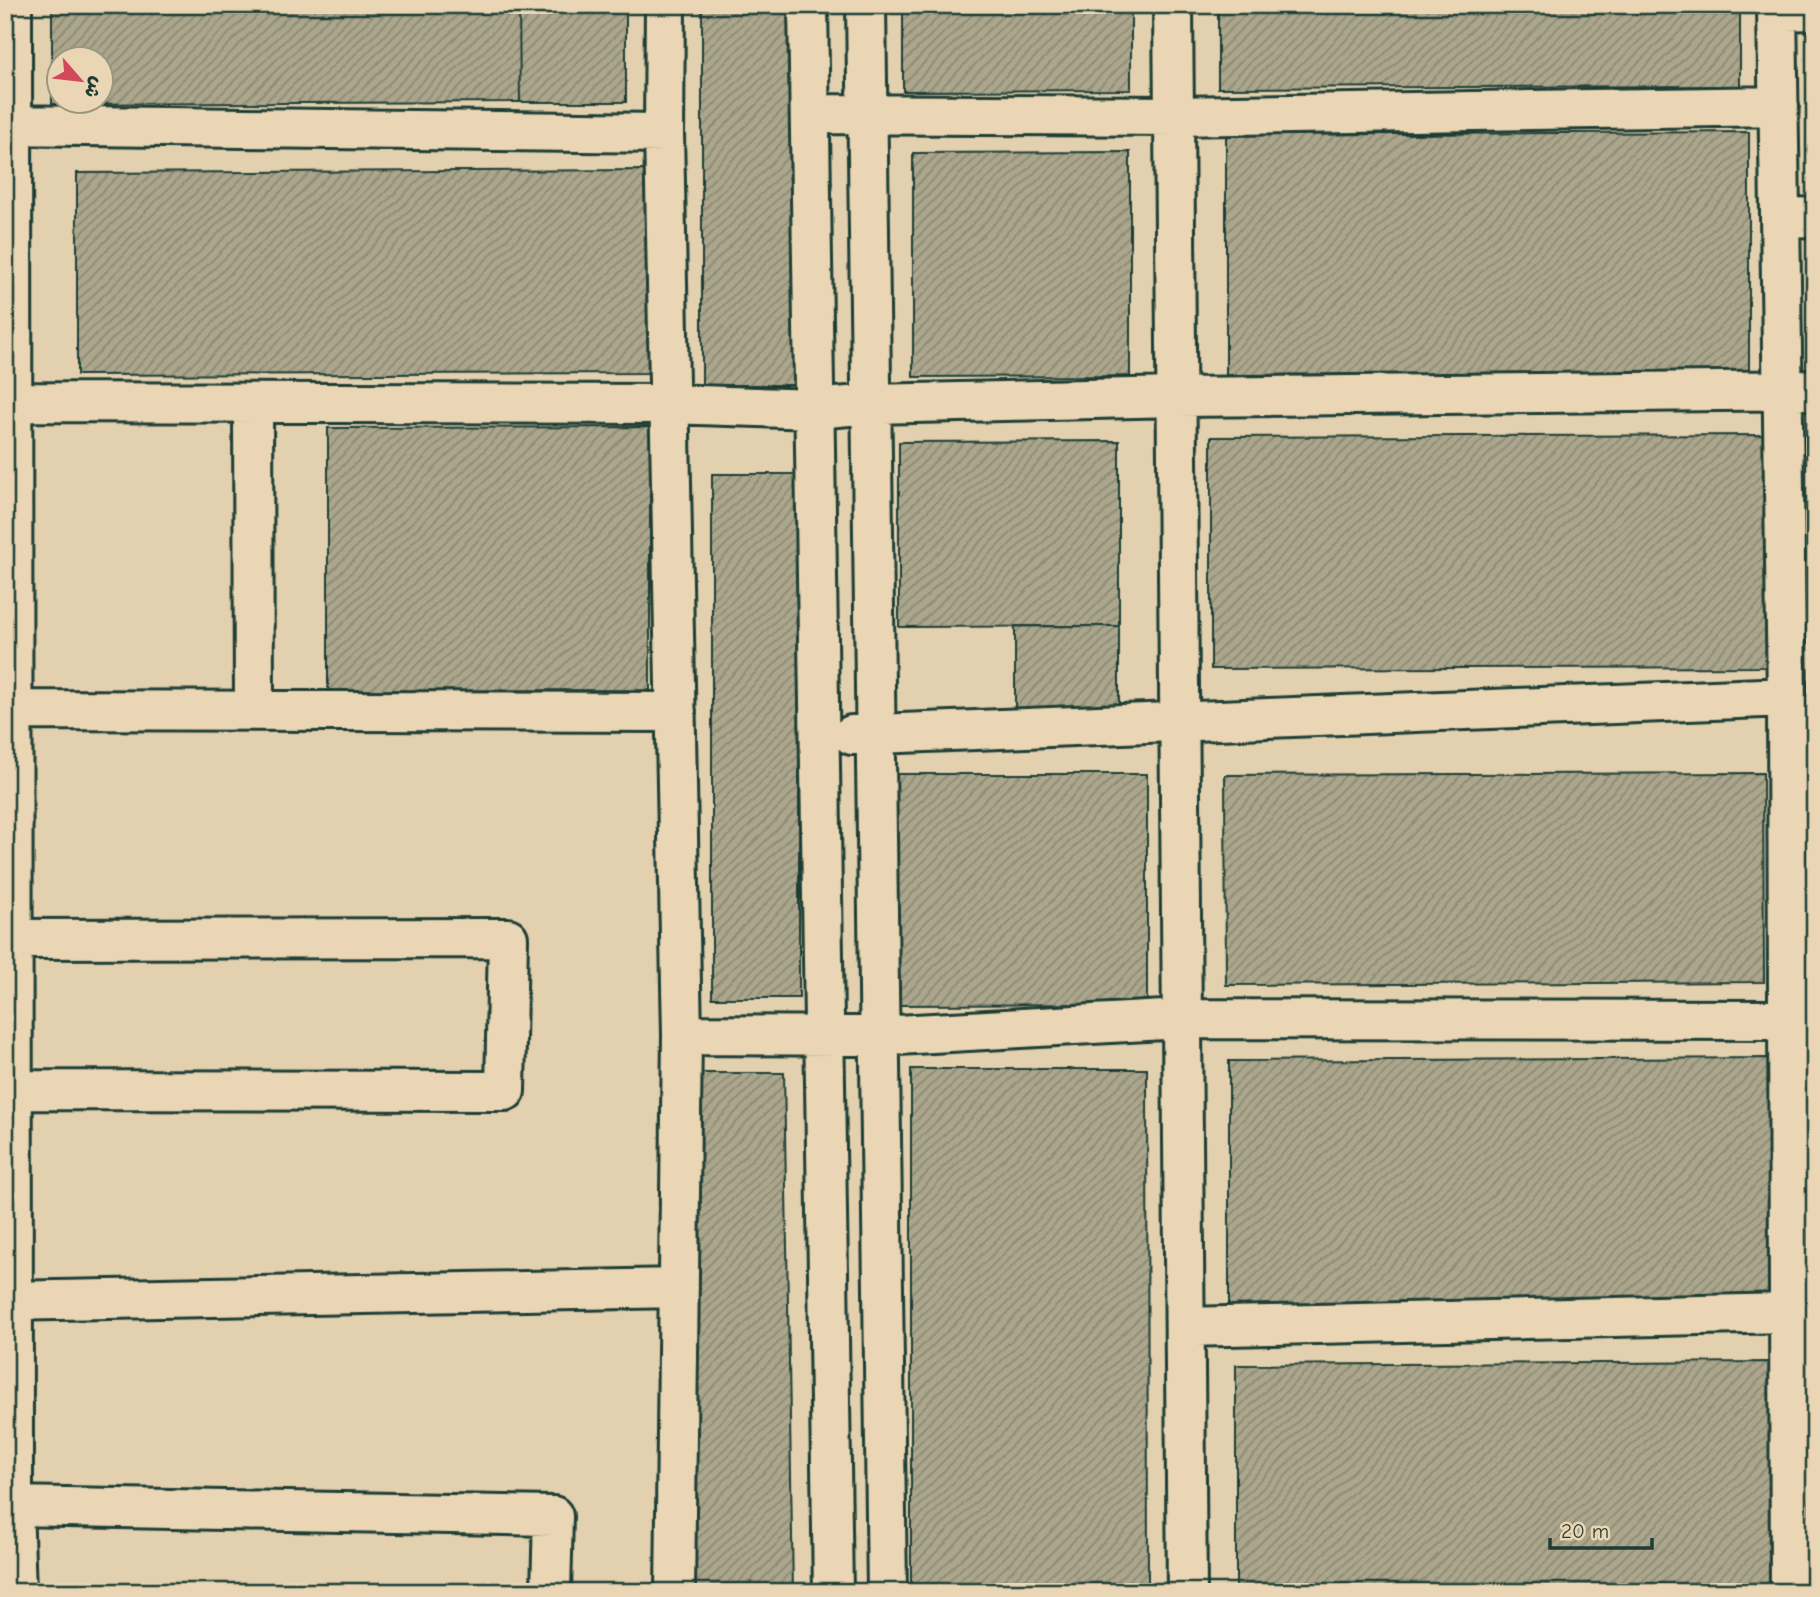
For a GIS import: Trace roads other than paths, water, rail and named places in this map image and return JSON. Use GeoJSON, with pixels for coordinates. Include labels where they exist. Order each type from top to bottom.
{"type":"FeatureCollection","features":[{"type":"Feature","properties":{"kind":"street"},"geometry":{"type":"LineString","coordinates":[[12,5],[9,125],[13,402],[9,710],[9,1301],[16,1592]]}},
{"type":"Feature","properties":{"kind":"street"},"geometry":{"type":"LineString","coordinates":[[665,5],[664,133],[682,1035],[674,1592]]}},
{"type":"Feature","properties":{"kind":"street"},"geometry":{"type":"LineString","coordinates":[[808,5],[833,1592]]}},
{"type":"Feature","properties":{"kind":"street"},"geometry":{"type":"LineString","coordinates":[[866,5],[887,1592]]}},
{"type":"Feature","properties":{"kind":"street"},"geometry":{"type":"LineString","coordinates":[[1173,5],[1187,1592]]}},
{"type":"Feature","properties":{"kind":"street"},"geometry":{"type":"LineString","coordinates":[[1790,1592],[1802,1440],[1789,1313],[1801,1145],[1788,1020],[1801,965],[1796,679],[1799,389],[1797,217],[1779,106],[1777,8],[1815,10]]}},
{"type":"Feature","properties":{"kind":"street"},"geometry":{"type":"LineString","coordinates":[[810,114],[1175,116],[1779,106]]}},
{"type":"Feature","properties":{"kind":"street"},"geometry":{"type":"LineString","coordinates":[[9,125],[664,133]]}},
{"type":"Feature","properties":{"kind":"street"},"geometry":{"type":"LineString","coordinates":[[13,402],[669,404],[815,409],[872,404],[1178,397],[1799,389]]}},
{"type":"Feature","properties":{"kind":"street"},"geometry":{"type":"LineString","coordinates":[[253,403],[254,710]]}},
{"type":"Feature","properties":{"kind":"street"},"geometry":{"type":"LineString","coordinates":[[820,735],[876,736],[1181,723],[1796,679]]}},
{"type":"Feature","properties":{"kind":"street"},"geometry":{"type":"LineString","coordinates":[[9,710],[676,712]]}},
{"type":"Feature","properties":{"kind":"street"},"geometry":{"type":"LineString","coordinates":[[9,939],[508,938],[505,1091],[9,1090]]}},
{"type":"Feature","properties":{"kind":"street"},"geometry":{"type":"LineString","coordinates":[[682,1035],[880,1036],[1182,1019],[1788,1020]]}},
{"type":"Feature","properties":{"kind":"street"},"geometry":{"type":"LineString","coordinates":[[9,1301],[679,1288]]}},
{"type":"Feature","properties":{"kind":"street"},"geometry":{"type":"LineString","coordinates":[[1185,1326],[1789,1313]]}},
{"type":"Feature","properties":{"kind":"street"},"geometry":{"type":"LineString","coordinates":[[13,1506],[553,1516],[551,1592]]}}]}
